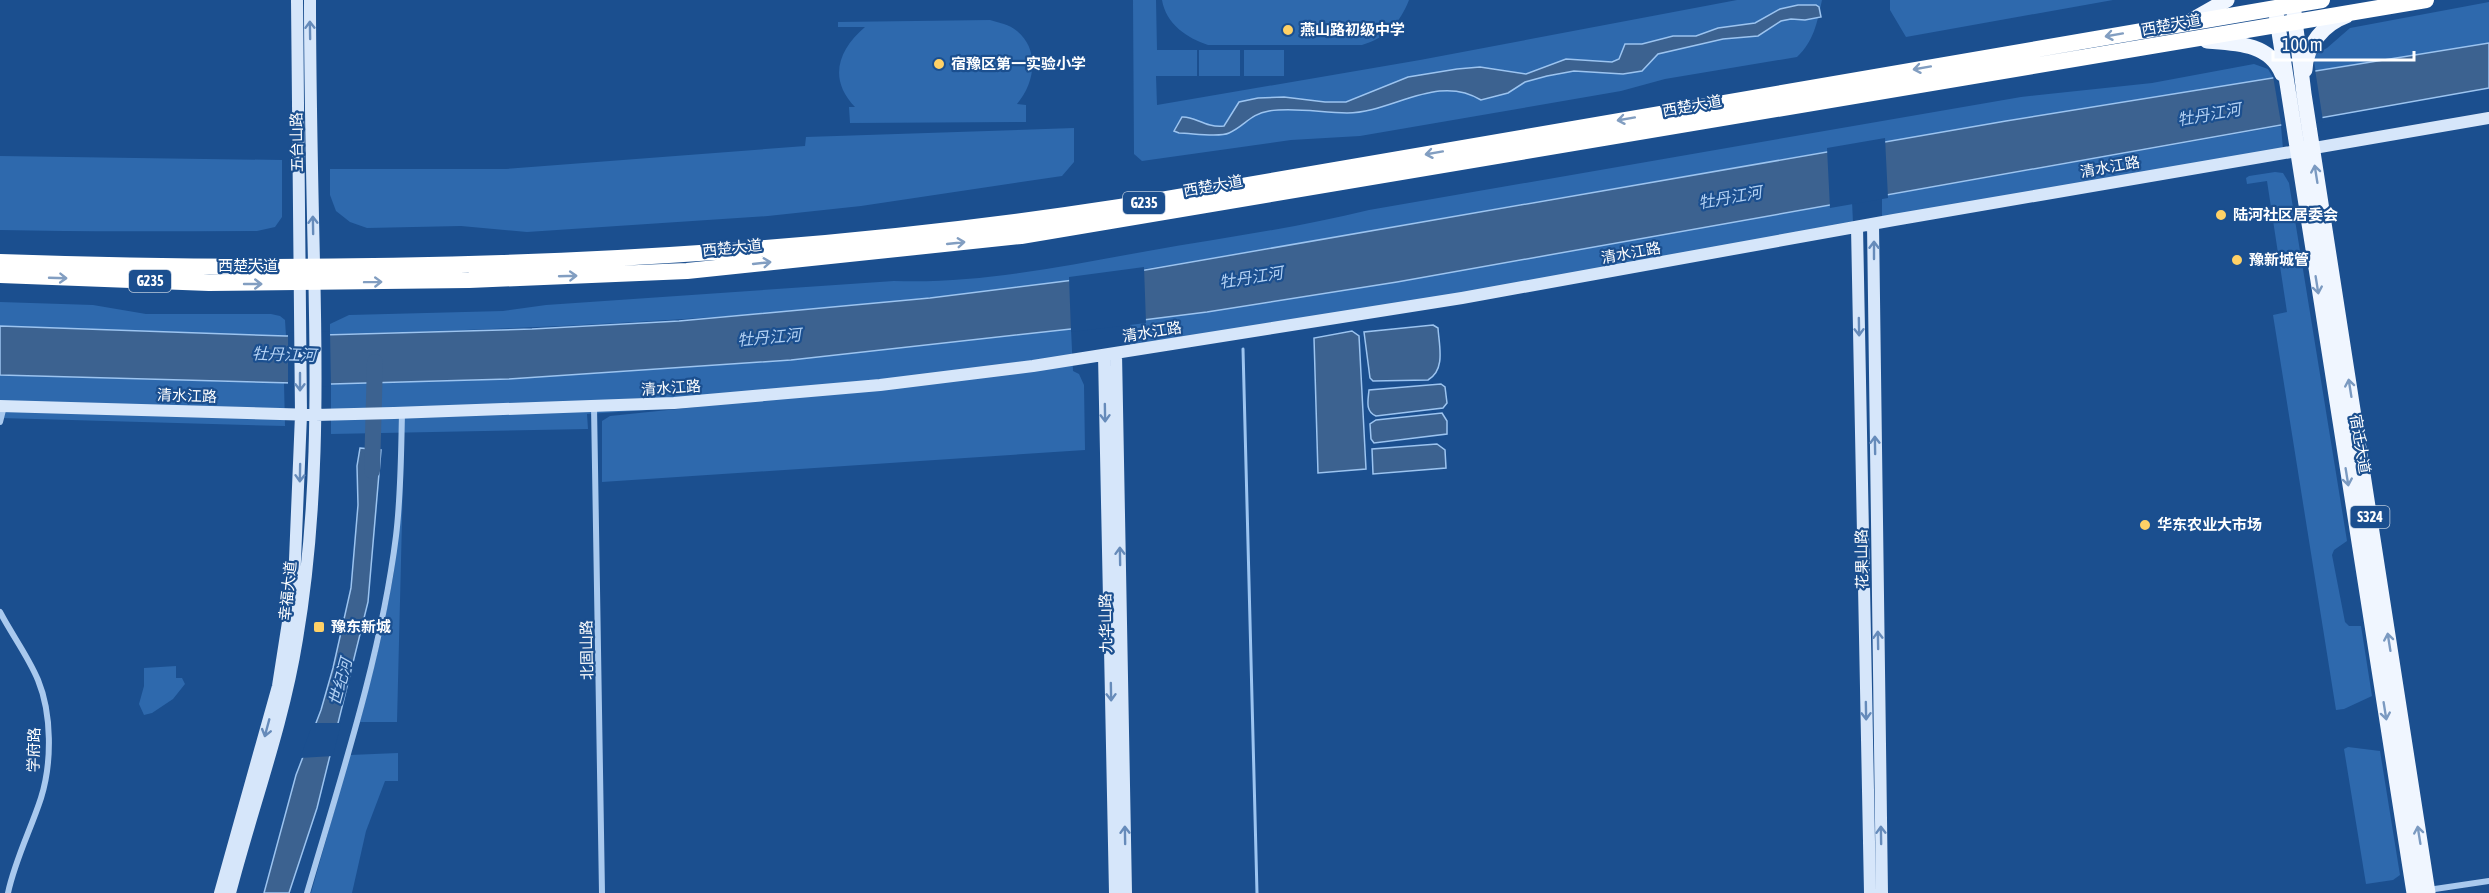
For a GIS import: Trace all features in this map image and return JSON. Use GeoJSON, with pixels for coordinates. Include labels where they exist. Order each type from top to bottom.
{"type":"FeatureCollection","features":[{"type":"Feature","properties":{"kind":"highway","name":"西楚大道"},"geometry":{"type":"LineString","coordinates":[[0,262],[206,267],[525,263],[671,256],[927,233],[1120,207],[2187,23],[2275,4],[2322,0]]}},
{"type":"Feature","properties":{"kind":"highway","name":"西楚大道"},"geometry":{"type":"LineString","coordinates":[[0,275],[209,283],[307,284],[687,271],[1021,237],[2426,0]]}},
{"type":"Feature","properties":{"kind":"main road"},"geometry":{"type":"LineString","coordinates":[[2187,23],[2227,0]]}},
{"type":"Feature","properties":{"kind":"main road","name":"宿迁大道"},"geometry":{"type":"LineString","coordinates":[[2293,2],[2304,94],[2423,892]]}},
{"type":"Feature","properties":{"kind":"main road","name":"宿迁大道"},"geometry":{"type":"LineString","coordinates":[[2275,4],[2285,82],[2423,892]]}},
{"type":"Feature","properties":{"kind":"main road"},"geometry":{"type":"LineString","coordinates":[[2304,94],[2305,61],[2311,45],[2330,24],[2361,11]]}},
{"type":"Feature","properties":{"kind":"main road"},"geometry":{"type":"LineString","coordinates":[[2192,40],[2234,43],[2255,48],[2273,59],[2285,82]]}},
{"type":"Feature","properties":{"kind":"street","name":"五台山路"},"geometry":{"type":"LineString","coordinates":[[297,0],[307,284]]}},
{"type":"Feature","properties":{"kind":"street","name":"五台山路"},"geometry":{"type":"LineString","coordinates":[[306,266],[310,0]]}},
{"type":"Feature","properties":{"kind":"street"},"geometry":{"type":"LineString","coordinates":[[2312,145],[2489,118]]}},
{"type":"Feature","properties":{"kind":"street","name":"清水江路"},"geometry":{"type":"LineString","coordinates":[[2,406],[315,415],[674,404],[880,385],[1110,354],[1462,298],[2312,145]]}},
{"type":"Feature","properties":{"kind":"street","name":"花果山路"},"geometry":{"type":"LineString","coordinates":[[1874,224],[1882,893]]}},
{"type":"Feature","properties":{"kind":"street","name":"花果山路"},"geometry":{"type":"LineString","coordinates":[[1857,227],[1870,893]]}},
{"type":"Feature","properties":{"kind":"street","name":"幸福大道"},"geometry":{"type":"LineString","coordinates":[[230,893],[272,755],[298,638],[308,542],[315,415],[315,307],[307,284]]}},
{"type":"Feature","properties":{"kind":"street","name":"幸福大道"},"geometry":{"type":"LineString","coordinates":[[220,893],[275,695],[288,628],[297,540],[301,415],[300,307],[307,284]]}},
{"type":"Feature","properties":{"kind":"street","name":"九华山路"},"geometry":{"type":"LineString","coordinates":[[1110,354],[1115,893]]}},
{"type":"Feature","properties":{"kind":"street","name":"九华山路"},"geometry":{"type":"LineString","coordinates":[[1110,354],[1126,893]]}},
{"type":"Feature","properties":{"kind":"street"},"geometry":{"type":"LineString","coordinates":[[0,422],[2,406]]}},
{"type":"Feature","properties":{"kind":"street","name":"北固山路"},"geometry":{"type":"LineString","coordinates":[[594,406],[602,893]]}},
{"type":"Feature","properties":{"kind":"street"},"geometry":{"type":"LineString","coordinates":[[307,893],[352,738],[385,603],[400,499],[398,413]]}},
{"type":"Feature","properties":{"kind":"street","name":"学府路"},"geometry":{"type":"LineString","coordinates":[[0,612],[38,681],[45,702],[48,735],[48,766],[42,795],[8,893]]}},
{"type":"Feature","properties":{"kind":"street"},"geometry":{"type":"LineString","coordinates":[[2423,892],[2489,881]]}},
{"type":"Feature","properties":{"kind":"shaded area"},"geometry":{"type":"Polygon","coordinates":[[[1133,0],[1156,0],[1157,50],[1197,50],[1197,76],[1156,76],[1157,105],[1420,60],[1737,0],[1822,0],[1811,38],[1797,57],[1665,79],[1621,91],[1360,136],[1291,140],[1142,161],[1134,154],[1133,0]]]}},
{"type":"Feature","properties":{"kind":"shaded area"},"geometry":{"type":"Polygon","coordinates":[[[1162,0],[1409,0],[1397,22],[1385,34],[1362,45],[1208,45],[1179,29],[1168,16],[1162,0]]]}},
{"type":"Feature","properties":{"kind":"shaded area"},"geometry":{"type":"Polygon","coordinates":[[[1890,0],[2113,0],[1906,37],[1890,10],[1890,0]]]}},
{"type":"Feature","properties":{"kind":"shaded area"},"geometry":{"type":"Polygon","coordinates":[[[2489,2],[2489,43],[2316,73],[2313,56],[2327,48],[2350,28],[2489,2]]]}},
{"type":"Feature","properties":{"kind":"shaded area"},"geometry":{"type":"Polygon","coordinates":[[[990,20],[1017,31],[1029,47],[1032,57],[1031,77],[1017,104],[1026,105],[1026,122],[850,123],[849,107],[855,107],[841,86],[840,65],[848,45],[865,27],[838,27],[838,22],[990,20]]]}},
{"type":"Feature","properties":{"kind":"shaded area"},"geometry":{"type":"Polygon","coordinates":[[[1199,50],[1240,50],[1240,76],[1199,76],[1199,50]]]}},
{"type":"Feature","properties":{"kind":"shaded area"},"geometry":{"type":"Polygon","coordinates":[[[1244,50],[1284,50],[1284,76],[1244,76],[1244,50]]]}},
{"type":"Feature","properties":{"kind":"shaded area"},"geometry":{"type":"Polygon","coordinates":[[[2254,64],[2268,69],[2274,79],[1065,281],[856,306],[706,318],[330,334],[330,324],[349,315],[503,311],[546,305],[894,281],[958,280],[1022,273],[1287,227],[1369,210],[2021,97],[2152,83],[2254,64]]]}},
{"type":"Feature","properties":{"kind":"shaded area"},"geometry":{"type":"Polygon","coordinates":[[[2281,126],[2283,149],[1882,219],[1882,196],[2281,126]]]}},
{"type":"Feature","properties":{"kind":"shaded area"},"geometry":{"type":"Polygon","coordinates":[[[1074,128],[1074,162],[1062,176],[861,206],[768,216],[527,232],[461,226],[367,228],[350,222],[336,211],[330,195],[330,169],[506,169],[805,146],[806,137],[1074,128]]]}},
{"type":"Feature","properties":{"kind":"shaded area"},"geometry":{"type":"Polygon","coordinates":[[[0,156],[282,160],[282,217],[275,227],[257,231],[0,230],[0,156]]]}},
{"type":"Feature","properties":{"kind":"shaded area"},"geometry":{"type":"Polygon","coordinates":[[[2275,172],[2283,173],[2289,183],[2347,541],[2334,550],[2332,555],[2345,622],[2349,626],[2361,626],[2372,696],[2344,709],[2336,710],[2273,315],[2287,312],[2267,181],[2247,184],[2246,178],[2275,172]]]}},
{"type":"Feature","properties":{"kind":"shaded area"},"geometry":{"type":"Polygon","coordinates":[[[1852,201],[1853,223],[1502,287],[1130,349],[1130,322],[1397,282],[1852,201]]]}},
{"type":"Feature","properties":{"kind":"shaded area"},"geometry":{"type":"Polygon","coordinates":[[[0,302],[93,305],[146,314],[271,314],[285,320],[286,336],[0,326],[0,302]]]}},
{"type":"Feature","properties":{"kind":"shaded area"},"geometry":{"type":"Polygon","coordinates":[[[1071,329],[1073,371],[1079,374],[1084,385],[1085,450],[602,482],[602,421],[610,416],[697,407],[587,414],[588,429],[331,434],[331,384],[509,379],[791,360],[1071,329]]]}},
{"type":"Feature","properties":{"kind":"shaded area"},"geometry":{"type":"Polygon","coordinates":[[[0,375],[284,383],[285,426],[0,418],[0,375]]]}},
{"type":"Feature","properties":{"kind":"shaded area"},"geometry":{"type":"Polygon","coordinates":[[[404,440],[397,722],[360,722],[382,634],[394,572],[404,440]]]}},
{"type":"Feature","properties":{"kind":"shaded area"},"geometry":{"type":"Polygon","coordinates":[[[176,666],[176,678],[182,678],[185,684],[173,699],[152,713],[144,715],[139,704],[144,686],[144,668],[176,666]]]}},
{"type":"Feature","properties":{"kind":"shaded area"},"geometry":{"type":"Polygon","coordinates":[[[2348,747],[2380,751],[2400,875],[2393,880],[2366,884],[2344,749],[2348,747]]]}},
{"type":"Feature","properties":{"kind":"shaded area"},"geometry":{"type":"Polygon","coordinates":[[[398,753],[398,781],[385,781],[366,831],[352,893],[311,893],[350,755],[398,753]]]}},
{"type":"Feature","properties":{"kind":"water"},"geometry":{"type":"Polygon","coordinates":[[[1798,5],[1816,5],[1819,7],[1821,17],[1781,21],[1758,36],[1723,39],[1658,54],[1642,71],[1623,74],[1574,71],[1525,82],[1508,93],[1481,100],[1464,93],[1448,91],[1431,92],[1381,107],[1347,113],[1269,111],[1252,117],[1235,130],[1219,135],[1174,131],[1182,117],[1224,126],[1239,102],[1258,98],[1284,97],[1346,102],[1408,77],[1457,69],[1480,67],[1526,74],[1566,59],[1612,62],[1619,59],[1625,44],[1642,44],[1673,36],[1696,36],[1718,28],[1755,23],[1780,9],[1798,5]]]}},
{"type":"Feature","properties":{"kind":"water","name":"牡丹江河"},"geometry":{"type":"Polygon","coordinates":[[[2489,43],[2489,88],[1397,282],[1207,312],[791,360],[509,379],[331,384],[0,375],[0,326],[286,336],[532,329],[679,321],[930,298],[1122,274],[2006,121],[2489,43]]]}},
{"type":"Feature","properties":{"kind":"water"},"geometry":{"type":"Polygon","coordinates":[[[1433,325],[1438,328],[1440,357],[1434,376],[1428,380],[1373,381],[1370,378],[1364,332],[1433,325]]]}},
{"type":"Feature","properties":{"kind":"water"},"geometry":{"type":"Polygon","coordinates":[[[1352,331],[1359,336],[1366,469],[1318,473],[1314,338],[1352,331]]]}},
{"type":"Feature","properties":{"kind":"water"},"geometry":{"type":"Polygon","coordinates":[[[1441,384],[1445,387],[1447,403],[1443,408],[1376,416],[1370,411],[1369,390],[1441,384]]]}},
{"type":"Feature","properties":{"kind":"water"},"geometry":{"type":"Polygon","coordinates":[[[1442,413],[1447,421],[1447,434],[1374,443],[1371,439],[1370,424],[1376,420],[1442,413]]]}},
{"type":"Feature","properties":{"kind":"water"},"geometry":{"type":"Polygon","coordinates":[[[1437,444],[1445,450],[1446,468],[1373,474],[1372,449],[1437,444]]]}},
{"type":"Feature","properties":{"kind":"water"},"geometry":{"type":"Polygon","coordinates":[[[360,448],[381,450],[368,602],[317,808],[289,893],[264,893],[296,775],[321,710],[333,668],[351,588],[358,505],[357,466],[360,448]]]}},
{"type":"Feature","properties":{"kind":"pier"},"geometry":{"type":"Polygon","coordinates":[[[2315,69],[2323,121],[2282,129],[2273,76],[2315,69]]]}},
{"type":"Feature","properties":{"kind":"pier"},"geometry":{"type":"Polygon","coordinates":[[[1885,138],[1888,198],[1830,208],[1827,148],[1885,138]]]}},
{"type":"Feature","properties":{"kind":"pier"},"geometry":{"type":"Polygon","coordinates":[[[1144,267],[1146,323],[1071,332],[1069,277],[1144,267]]]}},
{"type":"Feature","properties":{"kind":"pier"},"geometry":{"type":"Polygon","coordinates":[[[330,331],[331,387],[288,386],[288,333],[330,331]]]}},
{"type":"Feature","properties":{"kind":"pier"},"geometry":{"type":"Polygon","coordinates":[[[313,723],[341,723],[333,756],[300,758],[313,723]]]}},
{"type":"Feature","properties":{"kind":"waterway"},"geometry":{"type":"LineString","coordinates":[[1243,349],[1257,893]]}},
{"type":"Feature","properties":{"kind":"waterway","name":"世纪河"},"geometry":{"type":"LineString","coordinates":[[372,471],[375,362]]}},
{"type":"Feature","properties":{"kind":"place","name":"燕山路初级中学"},"geometry":{"type":"Point","coordinates":[1288,30]}},
{"type":"Feature","properties":{"kind":"place","name":"宿豫区第一实验小学"},"geometry":{"type":"Point","coordinates":[939,64]}},
{"type":"Feature","properties":{"kind":"place","name":"陆河社区居委会"},"geometry":{"type":"Point","coordinates":[2221,215]}},
{"type":"Feature","properties":{"kind":"place","name":"豫新城管"},"geometry":{"type":"Point","coordinates":[2237,260]}},
{"type":"Feature","properties":{"kind":"place","name":"华东农业大市场"},"geometry":{"type":"Point","coordinates":[2145,525]}},
{"type":"Feature","properties":{"kind":"place","name":"豫东新城"},"geometry":{"type":"Point","coordinates":[319,627]}}]}
